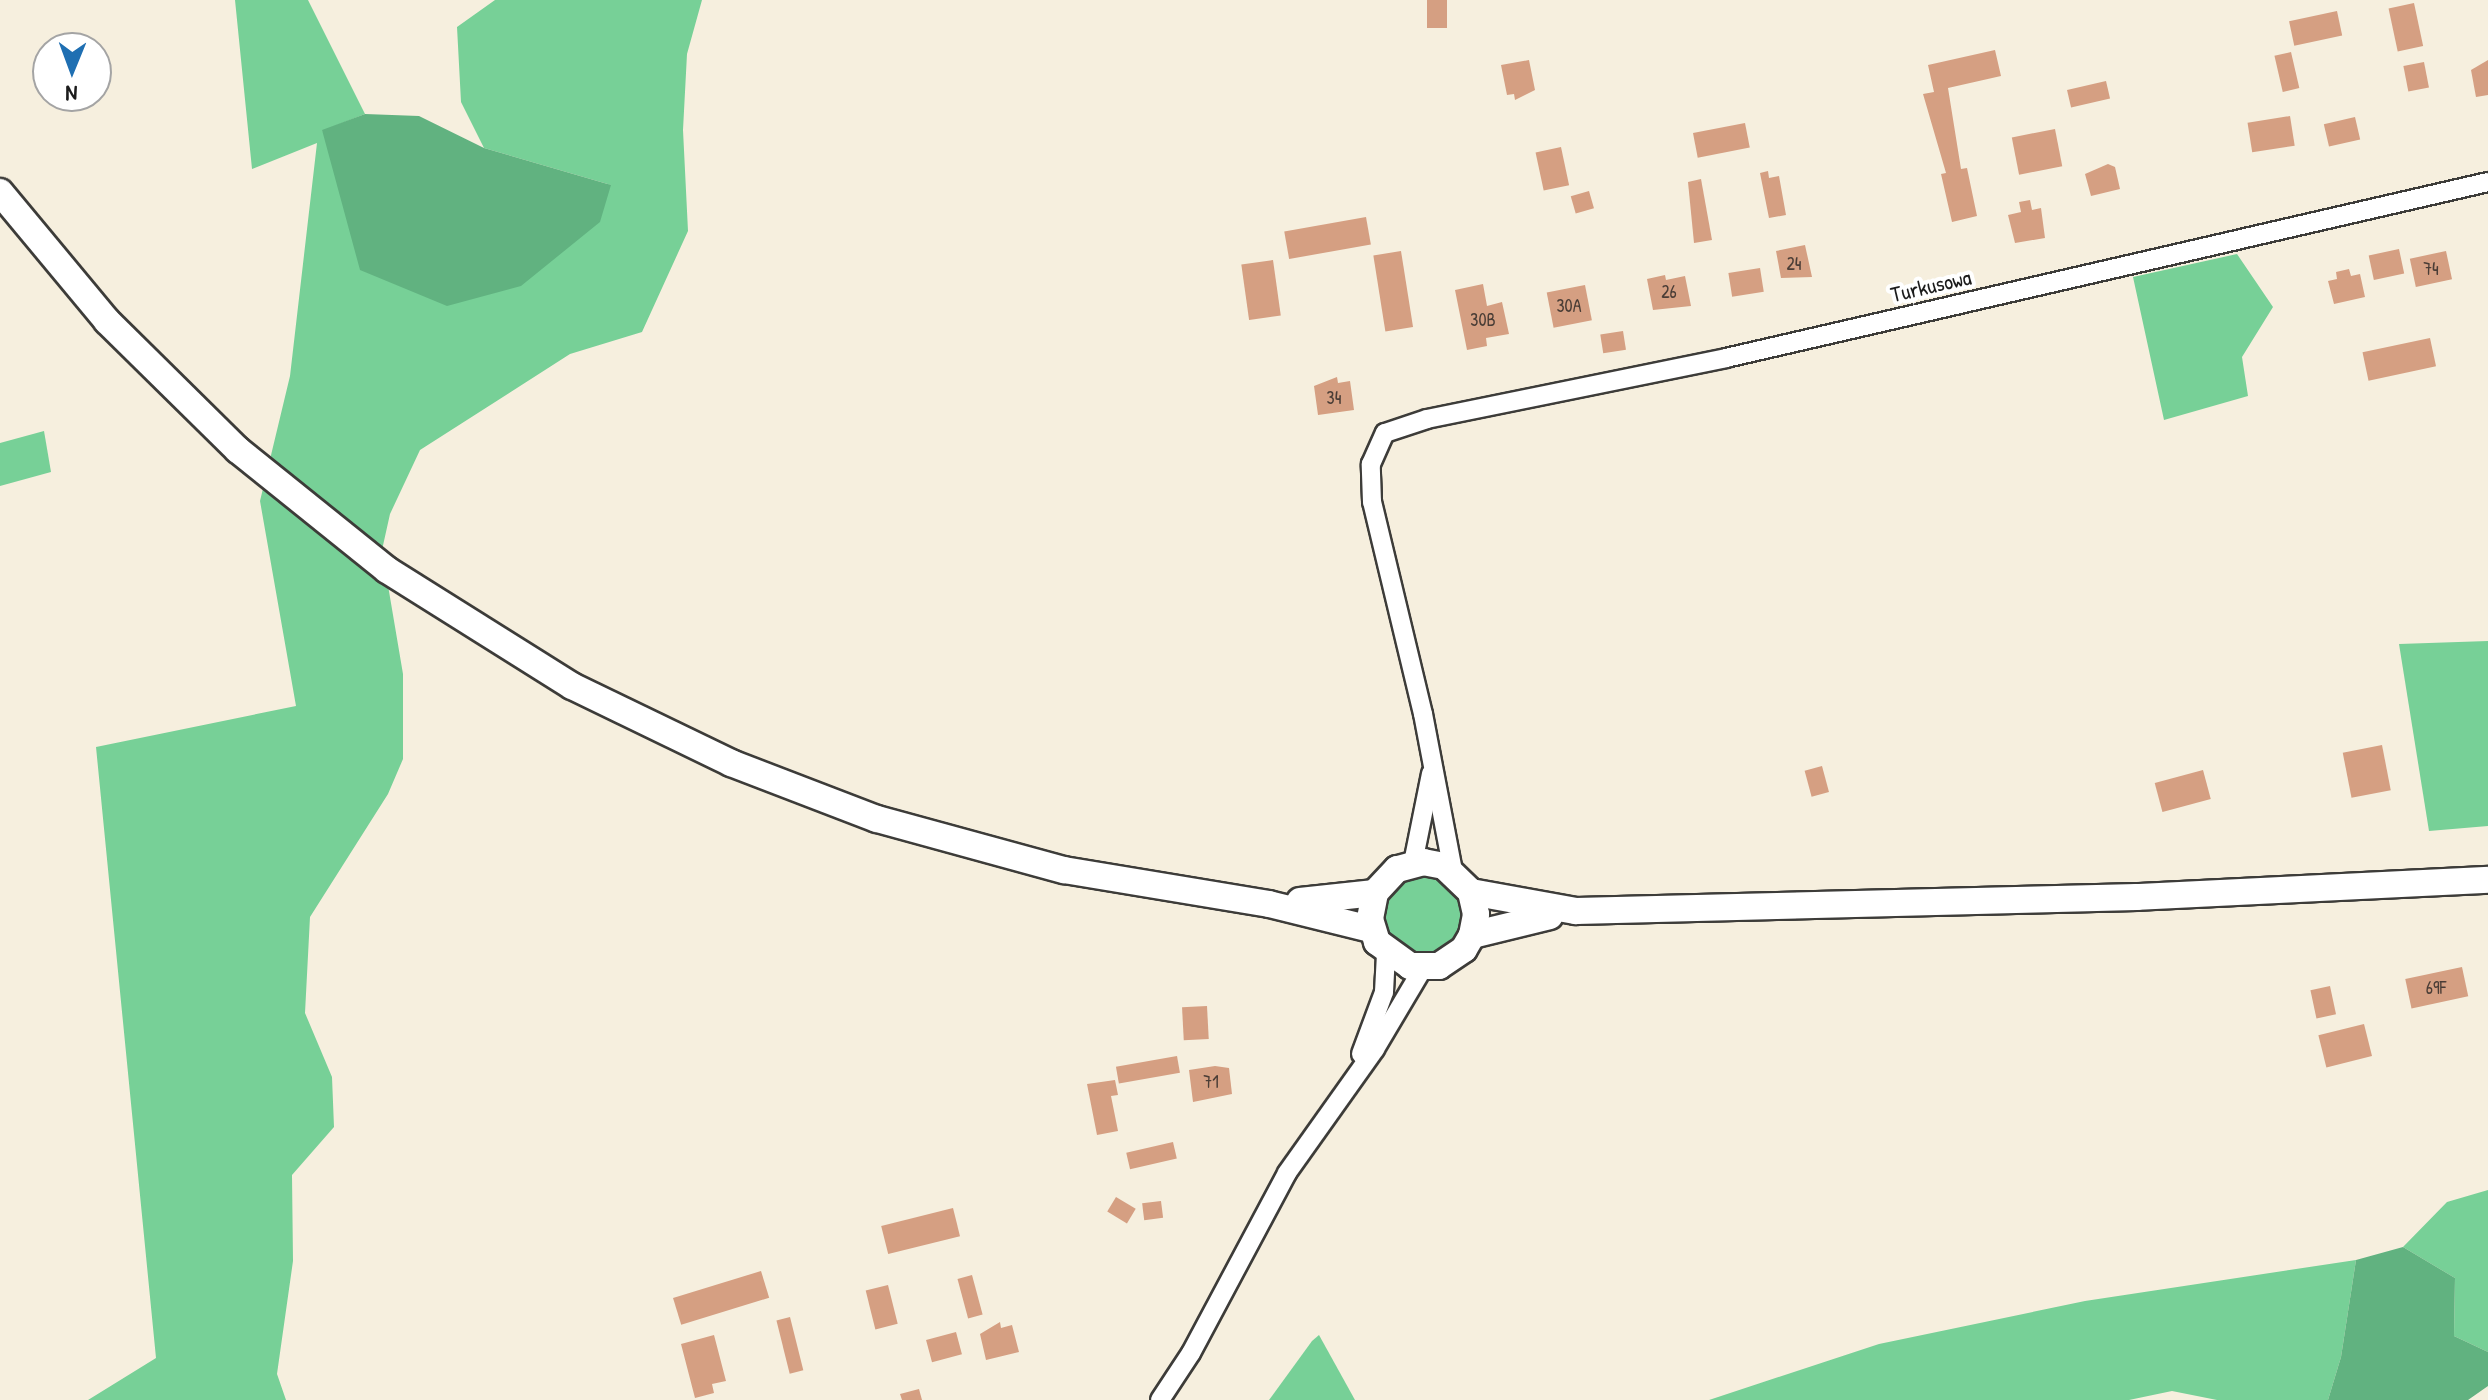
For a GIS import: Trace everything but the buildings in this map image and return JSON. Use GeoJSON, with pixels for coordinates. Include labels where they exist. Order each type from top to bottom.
{"type":"FeatureCollection","features":[{"type":"Feature","properties":{"kind":"main road"},"geometry":{"type":"LineString","coordinates":[[0,192],[107,321],[238,450],[387,570],[572,686],[731,763],[877,819],[1064,870],[1269,904],[1371,929]]}},
{"type":"Feature","properties":{"kind":"main road"},"geometry":{"type":"LineString","coordinates":[[1413,863],[1434,863],[1453,871],[1471,892],[1476,914],[1472,935],[1453,959],[1423,968],[1386,953],[1371,929],[1375,893],[1397,869],[1413,863]]}},
{"type":"Feature","properties":{"kind":"main road"},"geometry":{"type":"LineString","coordinates":[[1472,935],[1576,911],[2137,897],[2488,880]]}},
{"type":"Feature","properties":{"kind":"main road"},"geometry":{"type":"LineString","coordinates":[[1471,892],[1576,911]]}},
{"type":"Feature","properties":{"kind":"main road"},"geometry":{"type":"LineString","coordinates":[[1269,904],[1375,893]]}},
{"type":"Feature","properties":{"kind":"street","name":"Turkusowa"},"geometry":{"type":"LineString","coordinates":[[1434,763],[1372,502],[1371,464],[1385,433],[1427,419],[1726,358],[2488,182]]}},
{"type":"Feature","properties":{"kind":"street"},"geometry":{"type":"LineString","coordinates":[[1413,863],[1434,763]]}},
{"type":"Feature","properties":{"kind":"street"},"geometry":{"type":"LineString","coordinates":[[1434,763],[1453,871]]}},
{"type":"Feature","properties":{"kind":"street"},"geometry":{"type":"LineString","coordinates":[[1347,1085],[1384,992],[1386,953]]}},
{"type":"Feature","properties":{"kind":"street"},"geometry":{"type":"LineString","coordinates":[[1160,1400],[1191,1353],[1287,1173],[1423,968]]}},
{"type":"Feature","properties":{"kind":"green space"},"geometry":{"type":"Polygon","coordinates":[[[235,0],[308,0],[365,114],[322,131],[611,185],[484,148],[461,102],[457,27],[495,0],[702,0],[687,54],[683,130],[688,231],[642,332],[570,354],[420,450],[390,514],[382,550],[403,674],[403,759],[388,794],[310,917],[305,1013],[332,1077],[334,1127],[292,1175],[293,1261],[277,1374],[286,1400],[88,1400],[156,1358],[96,747],[296,706],[260,501],[290,376],[317,143],[252,169],[235,0]]]}},
{"type":"Feature","properties":{"kind":"green space"},"geometry":{"type":"Polygon","coordinates":[[[365,114],[419,116],[484,148],[611,185],[600,222],[521,286],[447,306],[360,270],[322,130],[365,114]]]}},
{"type":"Feature","properties":{"kind":"green space"},"geometry":{"type":"Polygon","coordinates":[[[2237,254],[2273,307],[2242,357],[2248,396],[2164,420],[2133,277],[2237,254]]]}},
{"type":"Feature","properties":{"kind":"green space"},"geometry":{"type":"Polygon","coordinates":[[[44,431],[51,472],[0,486],[0,443],[44,431]]]}},
{"type":"Feature","properties":{"kind":"green space"},"geometry":{"type":"Polygon","coordinates":[[[2488,641],[2488,826],[2429,831],[2399,644],[2488,641]]]}},
{"type":"Feature","properties":{"kind":"green space"},"geometry":{"type":"Polygon","coordinates":[[[1423,875],[1438,878],[1451,887],[1460,900],[1463,915],[1460,930],[1451,943],[1438,952],[1423,955],[1408,952],[1395,943],[1386,930],[1383,915],[1386,900],[1395,887],[1408,878],[1423,875]]]}},
{"type":"Feature","properties":{"kind":"green space"},"geometry":{"type":"Polygon","coordinates":[[[2488,1190],[2488,1352],[2454,1336],[2455,1278],[2403,1247],[2447,1202],[2488,1190]]]}},
{"type":"Feature","properties":{"kind":"green space"},"geometry":{"type":"Polygon","coordinates":[[[2403,1247],[2455,1278],[2454,1336],[2488,1352],[2488,1386],[2468,1400],[2328,1400],[2341,1357],[2356,1260],[2403,1247]]]}},
{"type":"Feature","properties":{"kind":"green space"},"geometry":{"type":"Polygon","coordinates":[[[2356,1260],[2341,1357],[2328,1400],[2217,1400],[2172,1391],[2129,1400],[1709,1400],[1879,1344],[2085,1301],[2356,1260]]]}},
{"type":"Feature","properties":{"kind":"green space"},"geometry":{"type":"Polygon","coordinates":[[[1319,1335],[1355,1400],[1269,1400],[1312,1341],[1319,1335]]]}}]}
